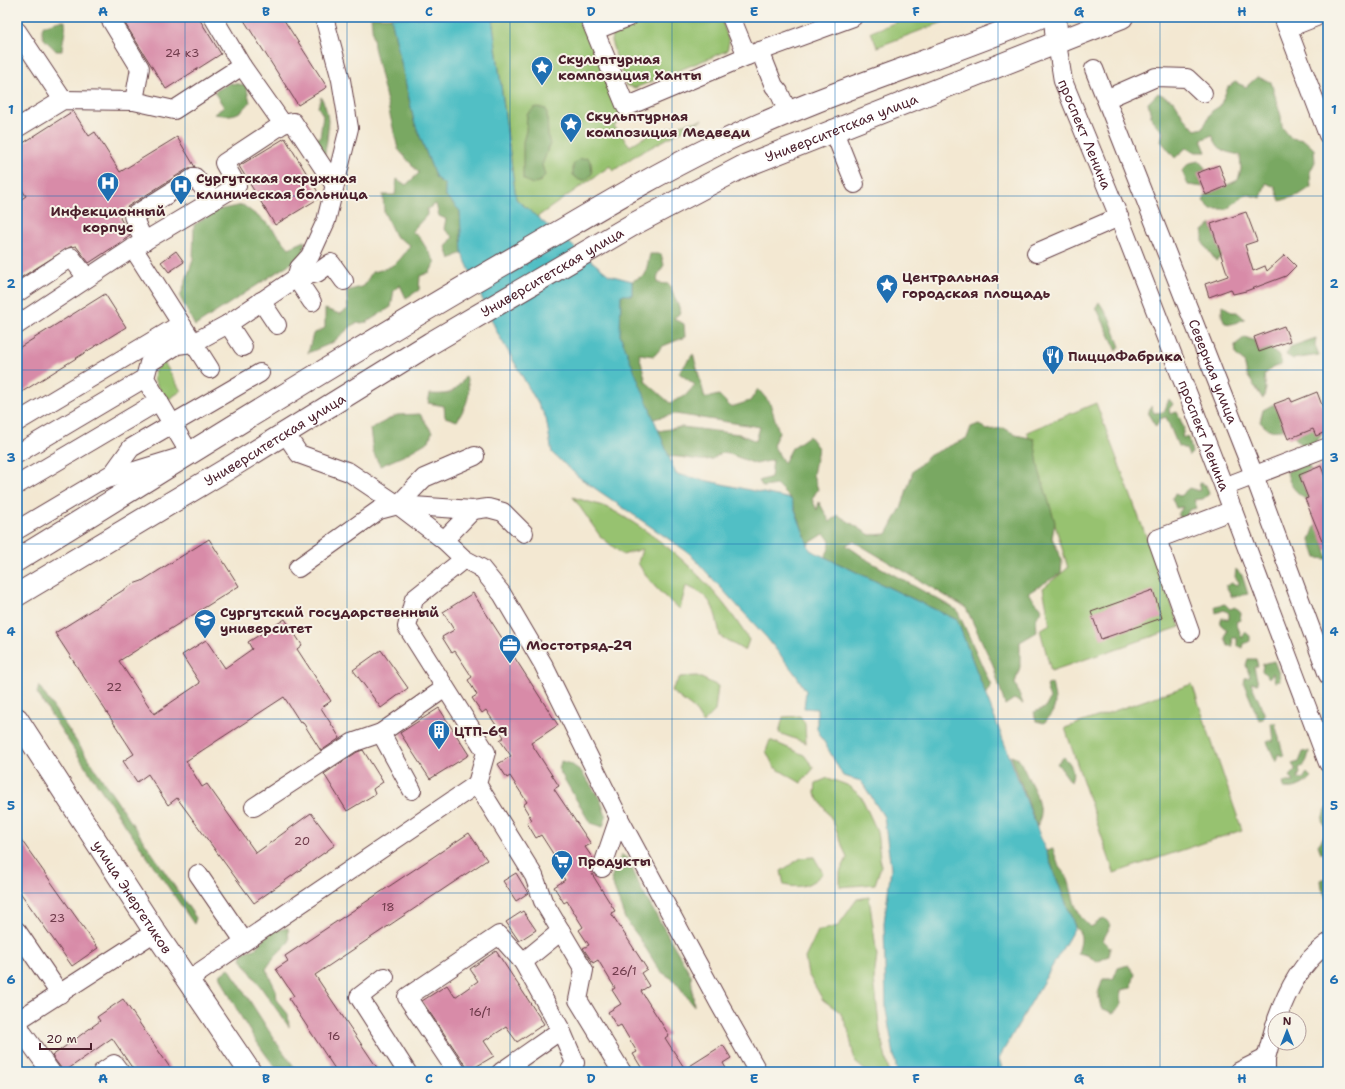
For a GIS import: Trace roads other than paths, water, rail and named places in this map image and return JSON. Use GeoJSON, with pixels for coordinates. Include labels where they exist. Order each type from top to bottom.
{"type":"FeatureCollection","features":[{"type":"Feature","properties":{"kind":"main road"},"geometry":{"type":"LineString","coordinates":[[17,560],[416,314],[618,198],[714,146],[788,112],[989,39],[1040,17]]}},
{"type":"Feature","properties":{"kind":"main road","name":"проспект Ленина"},"geometry":{"type":"LineString","coordinates":[[1055,17],[1057,43]]}},
{"type":"Feature","properties":{"kind":"main road"},"geometry":{"type":"LineString","coordinates":[[1061,17],[1078,35]]}},
{"type":"Feature","properties":{"kind":"main road","name":"Университетская улица"},"geometry":{"type":"LineString","coordinates":[[17,595],[431,343],[634,224],[742,167],[833,129],[1122,17]]}},
{"type":"Feature","properties":{"kind":"main road"},"geometry":{"type":"LineString","coordinates":[[268,406],[285,433]]}},
{"type":"Feature","properties":{"kind":"main road","name":"улица Энергетиков"},"geometry":{"type":"LineString","coordinates":[[17,719],[155,932],[250,1072]]}},
{"type":"Feature","properties":{"kind":"street"},"geometry":{"type":"LineString","coordinates":[[109,17],[140,68],[134,101]]}},
{"type":"Feature","properties":{"kind":"street"},"geometry":{"type":"LineString","coordinates":[[213,17],[242,66],[283,124]]}},
{"type":"Feature","properties":{"kind":"street"},"geometry":{"type":"LineString","coordinates":[[296,278],[299,268],[310,256],[326,221],[349,128],[341,80],[324,17]]}},
{"type":"Feature","properties":{"kind":"street"},"geometry":{"type":"LineString","coordinates":[[629,17],[592,23],[626,107],[754,54],[853,17]]}},
{"type":"Feature","properties":{"kind":"street"},"geometry":{"type":"LineString","coordinates":[[730,17],[779,92],[788,112]]}},
{"type":"Feature","properties":{"kind":"street"},"geometry":{"type":"LineString","coordinates":[[1316,17],[1285,22],[1328,135]]}},
{"type":"Feature","properties":{"kind":"street"},"geometry":{"type":"LineString","coordinates":[[17,31],[63,100]]}},
{"type":"Feature","properties":{"kind":"street","name":"проспект Ленина"},"geometry":{"type":"LineString","coordinates":[[1057,43],[1063,81],[1119,218],[1233,510],[1328,762]]}},
{"type":"Feature","properties":{"kind":"street"},"geometry":{"type":"LineString","coordinates":[[17,128],[63,100],[134,101],[174,110],[242,66]]}},
{"type":"Feature","properties":{"kind":"street","name":"Северная улица"},"geometry":{"type":"LineString","coordinates":[[1094,69],[1254,475],[1328,674]]}},
{"type":"Feature","properties":{"kind":"street"},"geometry":{"type":"LineString","coordinates":[[1106,99],[1156,77],[1186,78],[1203,93]]}},
{"type":"Feature","properties":{"kind":"street"},"geometry":{"type":"LineString","coordinates":[[17,325],[138,245],[237,186],[224,163],[283,124],[293,122],[334,184]]}},
{"type":"Feature","properties":{"kind":"street"},"geometry":{"type":"LineString","coordinates":[[833,129],[855,184]]}},
{"type":"Feature","properties":{"kind":"street"},"geometry":{"type":"LineString","coordinates":[[210,369],[181,324],[138,245],[133,216],[195,176],[213,200]]}},
{"type":"Feature","properties":{"kind":"street"},"geometry":{"type":"LineString","coordinates":[[1036,253],[1119,218]]}},
{"type":"Feature","properties":{"kind":"street"},"geometry":{"type":"LineString","coordinates":[[17,293],[71,257],[87,278]]}},
{"type":"Feature","properties":{"kind":"street"},"geometry":{"type":"LineString","coordinates":[[17,454],[145,378],[149,363],[178,345],[193,343],[228,324],[296,278],[317,273],[331,263],[344,281]]}},
{"type":"Feature","properties":{"kind":"street"},"geometry":{"type":"LineString","coordinates":[[296,278],[312,302]]}},
{"type":"Feature","properties":{"kind":"street"},"geometry":{"type":"LineString","coordinates":[[261,301],[277,325]]}},
{"type":"Feature","properties":{"kind":"street"},"geometry":{"type":"LineString","coordinates":[[17,422],[181,324]]}},
{"type":"Feature","properties":{"kind":"street"},"geometry":{"type":"LineString","coordinates":[[228,324],[243,347]]}},
{"type":"Feature","properties":{"kind":"street"},"geometry":{"type":"LineString","coordinates":[[17,530],[112,473],[131,448],[260,373]]}},
{"type":"Feature","properties":{"kind":"street"},"geometry":{"type":"LineString","coordinates":[[95,483],[190,454],[145,378]]}},
{"type":"Feature","properties":{"kind":"street"},"geometry":{"type":"LineString","coordinates":[[17,484],[159,401]]}},
{"type":"Feature","properties":{"kind":"street"},"geometry":{"type":"LineString","coordinates":[[285,433],[299,454],[349,472],[398,505],[444,540],[464,559],[481,568],[502,594],[543,664],[619,818],[758,1072]]}},
{"type":"Feature","properties":{"kind":"street"},"geometry":{"type":"LineString","coordinates":[[1224,487],[1328,448]]}},
{"type":"Feature","properties":{"kind":"street"},"geometry":{"type":"LineString","coordinates":[[398,505],[424,478],[475,456]]}},
{"type":"Feature","properties":{"kind":"street"},"geometry":{"type":"LineString","coordinates":[[298,568],[380,510],[398,505],[473,510],[488,508],[503,512],[524,533]]}},
{"type":"Feature","properties":{"kind":"street"},"geometry":{"type":"LineString","coordinates":[[444,540],[473,510]]}},
{"type":"Feature","properties":{"kind":"street"},"geometry":{"type":"LineString","coordinates":[[1190,632],[1157,539],[1233,510]]}},
{"type":"Feature","properties":{"kind":"street"},"geometry":{"type":"LineString","coordinates":[[188,980],[476,784],[486,752],[407,627],[414,599],[464,559]]}},
{"type":"Feature","properties":{"kind":"street"},"geometry":{"type":"LineString","coordinates":[[1299,685],[1328,674]]}},
{"type":"Feature","properties":{"kind":"street"},"geometry":{"type":"LineString","coordinates":[[254,807],[352,743],[381,733],[445,688]]}},
{"type":"Feature","properties":{"kind":"street"},"geometry":{"type":"LineString","coordinates":[[381,733],[412,790]]}},
{"type":"Feature","properties":{"kind":"street"},"geometry":{"type":"LineString","coordinates":[[476,784],[534,876],[543,901],[584,970],[578,1000],[622,1072]]}},
{"type":"Feature","properties":{"kind":"street"},"geometry":{"type":"LineString","coordinates":[[602,868],[619,818]]}},
{"type":"Feature","properties":{"kind":"street"},"geometry":{"type":"LineString","coordinates":[[198,874],[244,941]]}},
{"type":"Feature","properties":{"kind":"street"},"geometry":{"type":"LineString","coordinates":[[17,931],[60,994]]}},
{"type":"Feature","properties":{"kind":"street"},"geometry":{"type":"LineString","coordinates":[[523,962],[561,931]]}},
{"type":"Feature","properties":{"kind":"street"},"geometry":{"type":"LineString","coordinates":[[51,1072],[22,1032],[19,1016],[60,994],[155,932]]}},
{"type":"Feature","properties":{"kind":"street"},"geometry":{"type":"LineString","coordinates":[[457,1072],[407,997],[499,935],[523,962],[561,1030],[575,1063],[569,1072]]}},
{"type":"Feature","properties":{"kind":"street"},"geometry":{"type":"LineString","coordinates":[[1280,1011],[1291,985],[1304,965],[1328,943]]}},
{"type":"Feature","properties":{"kind":"street"},"geometry":{"type":"LineString","coordinates":[[386,977],[358,997],[406,1072]]}},
{"type":"Feature","properties":{"kind":"street"},"geometry":{"type":"LineString","coordinates":[[501,1072],[561,1030]]}},
{"type":"Feature","properties":{"kind":"street"},"geometry":{"type":"LineString","coordinates":[[1238,1072],[1266,1065],[1269,1051]]}},
{"type":"Feature","properties":{"kind":"street"},"geometry":{"type":"LineString","coordinates":[[102,1072],[114,1064],[120,1072]]}},
{"type":"Feature","properties":{"kind":"water"},"geometry":{"type":"Polygon","coordinates":[[[391,17],[492,17],[516,199],[609,275],[632,281],[632,295],[621,295],[620,335],[676,474],[791,499],[810,550],[957,620],[1075,927],[999,1058],[1003,1072],[897,1072],[886,1010],[884,923],[891,869],[884,817],[861,781],[843,776],[817,729],[817,709],[804,708],[806,691],[796,675],[767,638],[689,553],[580,478],[552,453],[546,418],[497,332],[462,253],[460,211],[445,195],[445,185],[436,178],[414,121],[391,17]]]}},
{"type":"Feature","properties":{"kind":"place","name":"Скульптурная композиция Ханты"},"geometry":{"type":"Point","coordinates":[542,86]}},
{"type":"Feature","properties":{"kind":"place","name":"Скульптурная композиция Медведи"},"geometry":{"type":"Point","coordinates":[571,144]}},
{"type":"Feature","properties":{"kind":"place","name":"Инфекционный корпус"},"geometry":{"type":"Point","coordinates":[108,202]}},
{"type":"Feature","properties":{"kind":"place","name":"Сургутская окружная клиническая больница"},"geometry":{"type":"Point","coordinates":[181,206]}},
{"type":"Feature","properties":{"kind":"place","name":"Центральная городская площадь"},"geometry":{"type":"Point","coordinates":[887,304]}},
{"type":"Feature","properties":{"kind":"place","name":"ПиццаФабрика"},"geometry":{"type":"Point","coordinates":[1053,376]}},
{"type":"Feature","properties":{"kind":"place","name":"Сургутский государственный университет"},"geometry":{"type":"Point","coordinates":[205,640]}},
{"type":"Feature","properties":{"kind":"place","name":"Мостотряд-29"},"geometry":{"type":"Point","coordinates":[510,664]}},
{"type":"Feature","properties":{"kind":"place","name":"ЦТП-69"},"geometry":{"type":"Point","coordinates":[439,750]}},
{"type":"Feature","properties":{"kind":"place","name":"Продукты"},"geometry":{"type":"Point","coordinates":[562,880]}}]}
